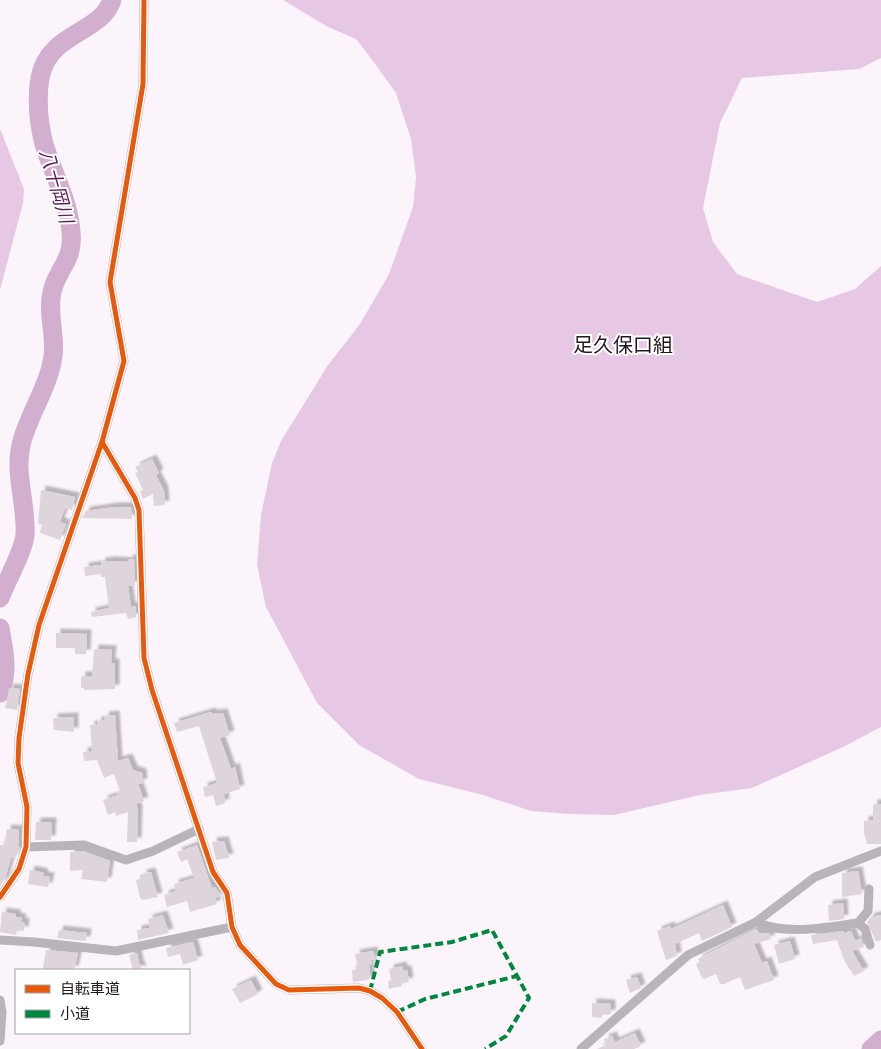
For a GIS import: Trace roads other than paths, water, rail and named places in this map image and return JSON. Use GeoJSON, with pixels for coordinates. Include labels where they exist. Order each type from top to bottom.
{"type":"FeatureCollection","features":[{"type":"Feature","properties":{"kind":"street"},"geometry":{"type":"LineString","coordinates":[[0,897],[19,869],[26,847],[27,807],[18,763],[28,674],[39,625],[102,442],[124,361],[110,282],[143,84],[144,0]]}},
{"type":"Feature","properties":{"kind":"street"},"geometry":{"type":"LineString","coordinates":[[102,442],[135,498],[139,510],[144,658],[152,690],[213,872],[228,893],[232,927],[240,945],[276,984],[289,990],[360,988],[370,991],[382,998],[397,1012],[422,1049]]}},
{"type":"Feature","properties":{"kind":"street"},"geometry":{"type":"LineString","coordinates":[[26,847],[84,845],[126,860],[153,851],[199,829]]}},
{"type":"Feature","properties":{"kind":"street"},"geometry":{"type":"LineString","coordinates":[[581,1049],[688,955],[756,922],[815,877],[881,851]]}},
{"type":"Feature","properties":{"kind":"street"},"geometry":{"type":"LineString","coordinates":[[756,922],[765,926],[799,930],[858,923],[868,911],[869,889]]}},
{"type":"Feature","properties":{"kind":"street"},"geometry":{"type":"LineString","coordinates":[[858,923],[866,929],[870,945]]}},
{"type":"Feature","properties":{"kind":"street"},"geometry":{"type":"LineString","coordinates":[[0,940],[116,951],[232,927]]}},
{"type":"Feature","properties":{"kind":"street"},"geometry":{"type":"LineString","coordinates":[[0,1000],[2,1012],[0,1041]]}},
{"type":"Feature","properties":{"kind":"waterway","name":"八十岡川"},"geometry":{"type":"LineString","coordinates":[[0,598],[24,541],[25,523],[19,465],[20,453],[25,430],[44,388],[51,367],[54,348],[50,308],[52,292],[54,284],[68,258],[71,242],[68,212],[40,128],[38,97],[40,78],[45,63],[53,51],[63,42],[97,20],[106,11],[112,0]]}},
{"type":"Feature","properties":{"kind":"waterway","name":"八十岡川"},"geometry":{"type":"LineString","coordinates":[[0,628],[5,669],[0,693]]}},
{"type":"Feature","properties":{"kind":"waterway"},"geometry":{"type":"LineString","coordinates":[[871,1049],[881,1040]]}},
{"type":"Feature","properties":{"kind":"district","name":"足久保口組"},"geometry":{"type":"Point","coordinates":[623,345]}}]}
